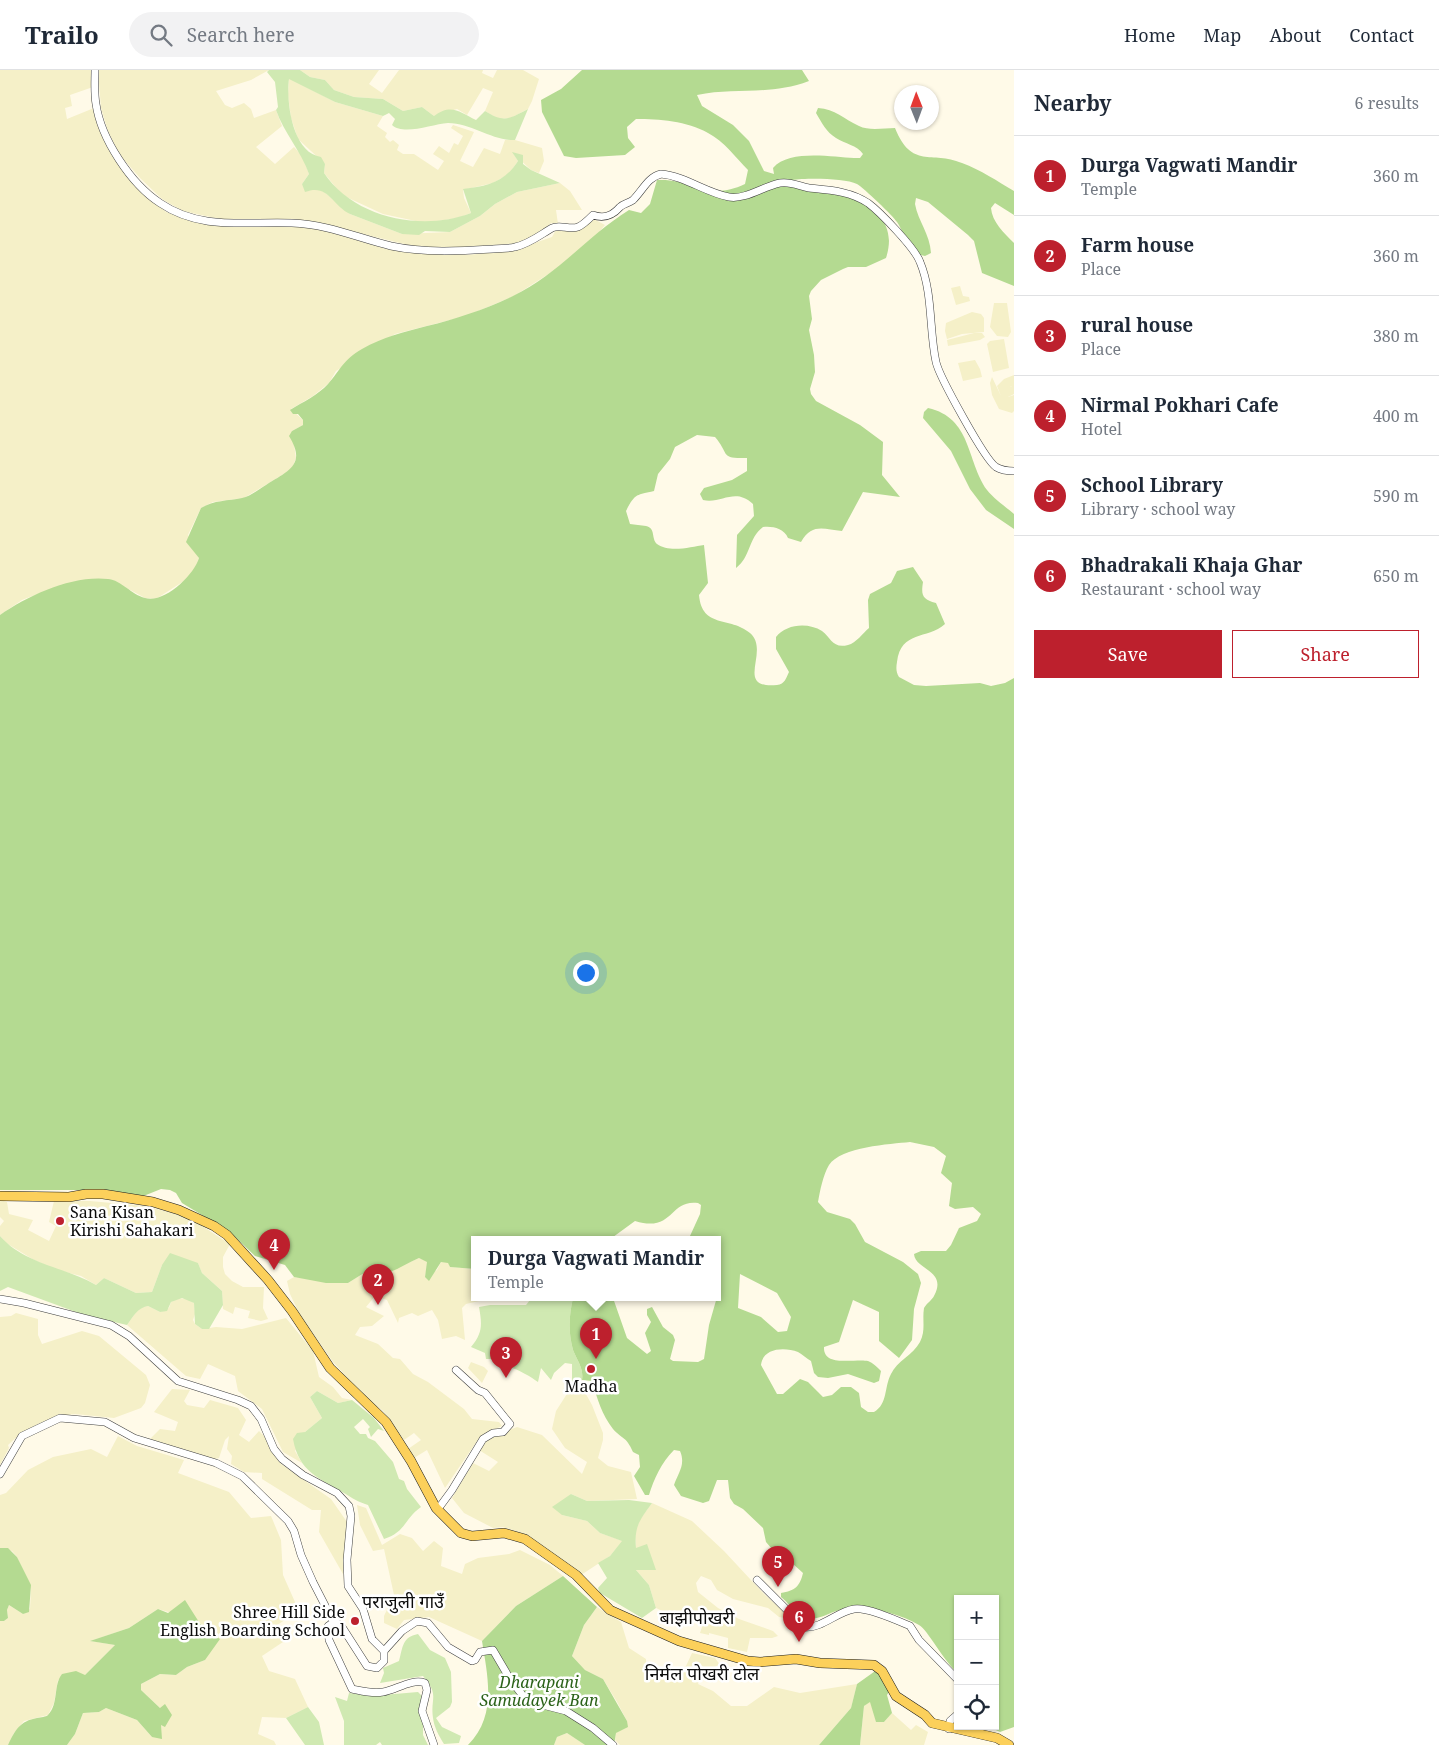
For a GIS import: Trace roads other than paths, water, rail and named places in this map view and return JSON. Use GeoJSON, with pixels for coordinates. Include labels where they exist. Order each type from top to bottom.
{"type":"FeatureCollection","features":[{"type":"Feature","properties":{"kind":"main road"},"geometry":{"type":"LineString","coordinates":[[0,1196],[69,1197],[92,1193],[153,1202],[188,1214],[221,1230],[262,1273],[286,1302],[330,1368],[386,1422],[411,1461],[436,1508],[460,1533],[472,1536],[504,1533],[525,1539],[576,1575],[610,1610],[678,1641],[729,1657],[754,1662],[796,1659],[820,1663],[874,1665],[882,1671],[896,1696],[925,1715],[932,1723],[949,1729],[997,1738],[1009,1745]]}},
{"type":"Feature","properties":{"kind":"street"},"geometry":{"type":"LineString","coordinates":[[95,70],[96,104],[115,154],[159,202],[175,212],[203,222],[292,223],[327,228],[409,248],[475,250],[515,247],[542,236],[554,227],[578,227],[593,215],[602,218],[616,212],[622,205],[632,201],[651,178],[661,174],[729,197],[742,196],[783,182],[837,191],[852,196],[867,203],[900,233],[917,255],[925,280],[931,340],[936,364],[942,373],[947,389],[983,452],[995,466],[1014,471]]}},
{"type":"Feature","properties":{"kind":"street"},"geometry":{"type":"LineString","coordinates":[[0,1299],[24,1303],[111,1325],[128,1336],[178,1381],[251,1406],[261,1419],[274,1449],[282,1459],[303,1474],[337,1493],[349,1506],[348,1586],[363,1609],[372,1639],[384,1652],[385,1658],[380,1667],[374,1669],[369,1668],[358,1656],[342,1627],[333,1621],[309,1573],[294,1531],[288,1520],[242,1476],[216,1463],[134,1438],[105,1422],[70,1417],[49,1421],[22,1436],[0,1474]]}},
{"type":"Feature","properties":{"kind":"street"},"geometry":{"type":"LineString","coordinates":[[436,1508],[441,1505],[452,1490],[483,1439],[493,1433],[503,1432],[510,1424],[485,1393],[478,1390],[456,1370]]}},
{"type":"Feature","properties":{"kind":"street"},"geometry":{"type":"LineString","coordinates":[[757,1580],[804,1627],[813,1628],[835,1616],[856,1609],[910,1626],[919,1640],[954,1676]]}},
{"type":"Feature","properties":{"kind":"street"},"geometry":{"type":"LineString","coordinates":[[333,1621],[327,1627],[328,1636],[352,1689],[366,1693],[381,1693],[412,1683],[425,1683],[427,1690],[422,1711],[434,1745]]}},
{"type":"Feature","properties":{"kind":"street"},"geometry":{"type":"LineString","coordinates":[[384,1652],[409,1625],[418,1621],[428,1623],[448,1647],[472,1660],[476,1660],[480,1652],[493,1650],[510,1679],[527,1701],[566,1711],[593,1728],[613,1745]]}},
{"type":"Feature","properties":{"kind":"street"},"geometry":{"type":"LineString","coordinates":[[949,1729],[950,1721],[954,1718]]}},
{"type":"Feature","properties":{"kind":"place","name":"Sana Kisan Kirishi Sahakari"},"geometry":{"type":"Point","coordinates":[60,1221]}},
{"type":"Feature","properties":{"kind":"place","name":"Nirmal Pokhari Cafe"},"geometry":{"type":"Point","coordinates":[274,1270]}},
{"type":"Feature","properties":{"kind":"place","name":"Farm house"},"geometry":{"type":"Point","coordinates":[378,1305]}},
{"type":"Feature","properties":{"kind":"place","name":"Durga Vagwati Mandir"},"geometry":{"type":"Point","coordinates":[596,1359]}},
{"type":"Feature","properties":{"kind":"place","name":"Madha"},"geometry":{"type":"Point","coordinates":[591,1369]}},
{"type":"Feature","properties":{"kind":"place","name":"rural house"},"geometry":{"type":"Point","coordinates":[506,1378]}},
{"type":"Feature","properties":{"kind":"place","name":"School Library"},"geometry":{"type":"Point","coordinates":[778,1587]}},
{"type":"Feature","properties":{"kind":"place","name":"Shree Hill Side English Boarding School"},"geometry":{"type":"Point","coordinates":[355,1621]}},
{"type":"Feature","properties":{"kind":"place","name":"Bhadrakali Khaja Ghar"},"geometry":{"type":"Point","coordinates":[799,1642]}},
{"type":"Feature","properties":{"kind":"district","name":"पराजुली गाउँ"},"geometry":{"type":"Point","coordinates":[403,1601]}},
{"type":"Feature","properties":{"kind":"district","name":"बाझीपोखरी"},"geometry":{"type":"Point","coordinates":[697,1617]}},
{"type":"Feature","properties":{"kind":"district","name":"निर्मल पोखरी टोल"},"geometry":{"type":"Point","coordinates":[702,1673]}},
{"type":"Feature","properties":{"kind":"park label","name":"Dharapani Samudayek Ban"},"geometry":{"type":"Point","coordinates":[539,1691]}}]}
